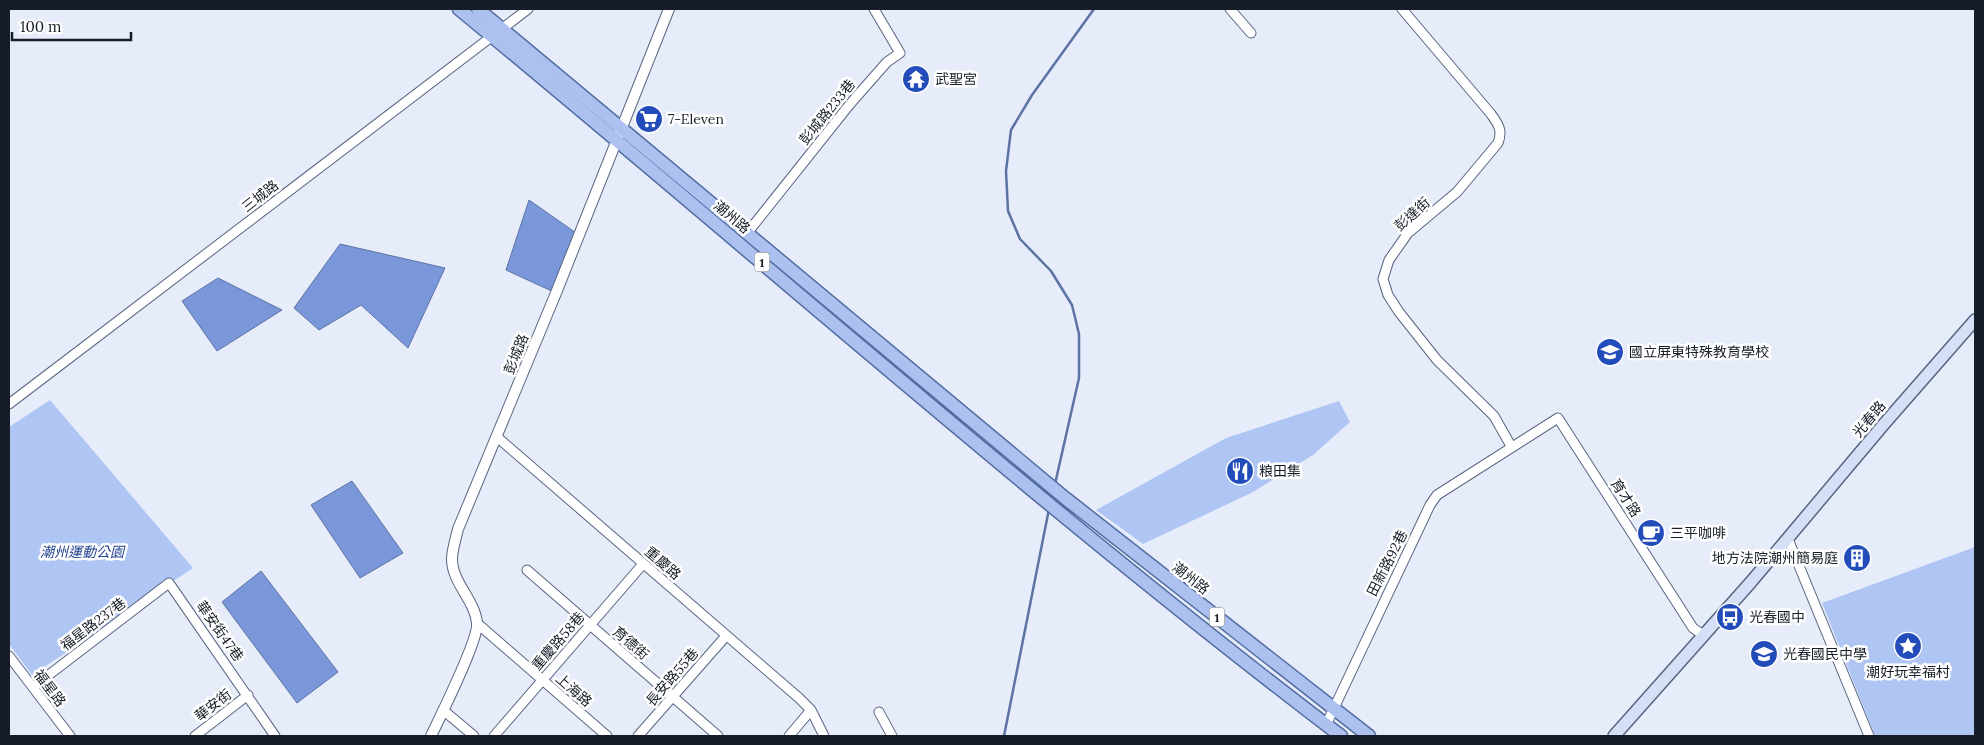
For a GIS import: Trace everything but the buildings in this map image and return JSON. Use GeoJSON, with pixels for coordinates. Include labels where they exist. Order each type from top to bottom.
{"type":"FeatureCollection","features":[{"type":"Feature","properties":{"kind":"main road","name":"潮州路"},"geometry":{"type":"LineString","coordinates":[[459,9],[497,32],[619,133],[1056,512],[1326,725]]}},
{"type":"Feature","properties":{"kind":"main road","name":"潮州路"},"geometry":{"type":"LineString","coordinates":[[478,9],[497,32]]}},
{"type":"Feature","properties":{"kind":"main road","name":"潮州路"},"geometry":{"type":"LineString","coordinates":[[619,133],[748,232],[1065,498],[1369,736]]}},
{"type":"Feature","properties":{"kind":"main road","name":"光春路"},"geometry":{"type":"LineString","coordinates":[[1614,736],[1788,539],[1884,424],[1975,320]]}},
{"type":"Feature","properties":{"kind":"main road","name":"1"},"geometry":{"type":"LineString","coordinates":[[1326,725],[1341,736]]}},
{"type":"Feature","properties":{"kind":"street","name":"三城路"},"geometry":{"type":"LineString","coordinates":[[9,404],[528,9]]}},
{"type":"Feature","properties":{"kind":"street","name":"彭城路"},"geometry":{"type":"LineString","coordinates":[[478,624],[472,605],[458,582],[452,560],[458,529],[497,437],[669,9]]}},
{"type":"Feature","properties":{"kind":"street","name":"彭城路233巷"},"geometry":{"type":"LineString","coordinates":[[748,232],[850,104],[887,62],[900,53],[874,9]]}},
{"type":"Feature","properties":{"kind":"street"},"geometry":{"type":"LineString","coordinates":[[1230,9],[1251,32]]}},
{"type":"Feature","properties":{"kind":"street","name":"彭達街"},"geometry":{"type":"LineString","coordinates":[[1402,9],[1491,114],[1500,126],[1502,135],[1498,143],[1457,192],[1408,233],[1389,260],[1383,279],[1388,295],[1399,312],[1437,360],[1494,416],[1511,446]]}},
{"type":"Feature","properties":{"kind":"street","name":"育才路"},"geometry":{"type":"LineString","coordinates":[[1511,446],[1558,418],[1693,628],[1703,635]]}},
{"type":"Feature","properties":{"kind":"street","name":"重慶路"},"geometry":{"type":"LineString","coordinates":[[497,437],[811,710]]}},
{"type":"Feature","properties":{"kind":"street","name":"田新路92巷"},"geometry":{"type":"LineString","coordinates":[[1326,725],[1430,505],[1437,495],[1511,446]]}},
{"type":"Feature","properties":{"kind":"street"},"geometry":{"type":"LineString","coordinates":[[1788,539],[1869,736]]}},
{"type":"Feature","properties":{"kind":"street","name":"重慶路58巷"},"geometry":{"type":"LineString","coordinates":[[494,736],[591,626],[642,564]]}},
{"type":"Feature","properties":{"kind":"street","name":"育德街"},"geometry":{"type":"LineString","coordinates":[[527,570],[718,736]]}},
{"type":"Feature","properties":{"kind":"street","name":"福星路237巷"},"geometry":{"type":"LineString","coordinates":[[33,687],[169,583]]}},
{"type":"Feature","properties":{"kind":"street","name":"華安街47巷"},"geometry":{"type":"LineString","coordinates":[[169,583],[275,736]]}},
{"type":"Feature","properties":{"kind":"street"},"geometry":{"type":"LineString","coordinates":[[431,736],[474,642],[478,624]]}},
{"type":"Feature","properties":{"kind":"street","name":"上海路"},"geometry":{"type":"LineString","coordinates":[[478,624],[607,736]]}},
{"type":"Feature","properties":{"kind":"street","name":"長安路55巷"},"geometry":{"type":"LineString","coordinates":[[638,736],[726,636]]}},
{"type":"Feature","properties":{"kind":"street","name":"福星路"},"geometry":{"type":"LineString","coordinates":[[9,656],[70,736]]}},
{"type":"Feature","properties":{"kind":"street","name":"華安街"},"geometry":{"type":"LineString","coordinates":[[195,736],[248,695]]}},
{"type":"Feature","properties":{"kind":"street"},"geometry":{"type":"LineString","coordinates":[[443,710],[474,736]]}},
{"type":"Feature","properties":{"kind":"street"},"geometry":{"type":"LineString","coordinates":[[789,736],[811,710],[824,736]]}},
{"type":"Feature","properties":{"kind":"street"},"geometry":{"type":"LineString","coordinates":[[879,712],[892,736]]}},
{"type":"Feature","properties":{"kind":"green space","name":"潮州運動公園"},"geometry":{"type":"Polygon","coordinates":[[[50,400],[193,568],[32,675],[9,644],[9,427],[50,400]]]}},
{"type":"Feature","properties":{"kind":"green space"},"geometry":{"type":"Polygon","coordinates":[[[1339,401],[1350,422],[1313,455],[1251,493],[1143,544],[1096,510],[1226,438],[1339,401]]]}},
{"type":"Feature","properties":{"kind":"green space","name":"潮好玩幸福村"},"geometry":{"type":"Polygon","coordinates":[[[1975,547],[1975,736],[1875,736],[1822,603],[1975,547]]]}},
{"type":"Feature","properties":{"kind":"shaded area"},"geometry":{"type":"Polygon","coordinates":[[[529,200],[579,235],[556,293],[506,270],[529,200]]]}},
{"type":"Feature","properties":{"kind":"shaded area"},"geometry":{"type":"Polygon","coordinates":[[[340,244],[445,268],[408,348],[361,305],[319,330],[294,308],[340,244]]]}},
{"type":"Feature","properties":{"kind":"shaded area"},"geometry":{"type":"Polygon","coordinates":[[[218,278],[282,310],[217,351],[182,301],[218,278]]]}},
{"type":"Feature","properties":{"kind":"shaded area"},"geometry":{"type":"Polygon","coordinates":[[[352,481],[403,553],[360,578],[311,505],[352,481]]]}},
{"type":"Feature","properties":{"kind":"shaded area"},"geometry":{"type":"Polygon","coordinates":[[[261,571],[338,672],[297,703],[222,602],[261,571]]]}},
{"type":"Feature","properties":{"kind":"waterway"},"geometry":{"type":"LineString","coordinates":[[1055,484],[1079,378],[1079,334],[1072,305],[1051,271],[1020,239],[1008,211],[1006,171],[1011,130],[1032,95],[1094,9]]}},
{"type":"Feature","properties":{"kind":"waterway"},"geometry":{"type":"LineString","coordinates":[[1004,736],[1049,509]]}},
{"type":"Feature","properties":{"kind":"place","name":"武聖宮"},"geometry":{"type":"Point","coordinates":[916,79]}},
{"type":"Feature","properties":{"kind":"place","name":"7-Eleven"},"geometry":{"type":"Point","coordinates":[649,119]}},
{"type":"Feature","properties":{"kind":"place","name":"國立屏東特殊教育學校"},"geometry":{"type":"Point","coordinates":[1610,352]}},
{"type":"Feature","properties":{"kind":"place","name":"粮田集"},"geometry":{"type":"Point","coordinates":[1240,471]}},
{"type":"Feature","properties":{"kind":"place","name":"三平咖啡"},"geometry":{"type":"Point","coordinates":[1651,533]}},
{"type":"Feature","properties":{"kind":"place","name":"地方法院潮州簡易庭"},"geometry":{"type":"Point","coordinates":[1857,558]}},
{"type":"Feature","properties":{"kind":"place","name":"光春國中"},"geometry":{"type":"Point","coordinates":[1730,617]}},
{"type":"Feature","properties":{"kind":"place","name":"潮好玩幸福村"},"geometry":{"type":"Point","coordinates":[1908,646]}},
{"type":"Feature","properties":{"kind":"place","name":"光春國民中學"},"geometry":{"type":"Point","coordinates":[1764,654]}}]}
